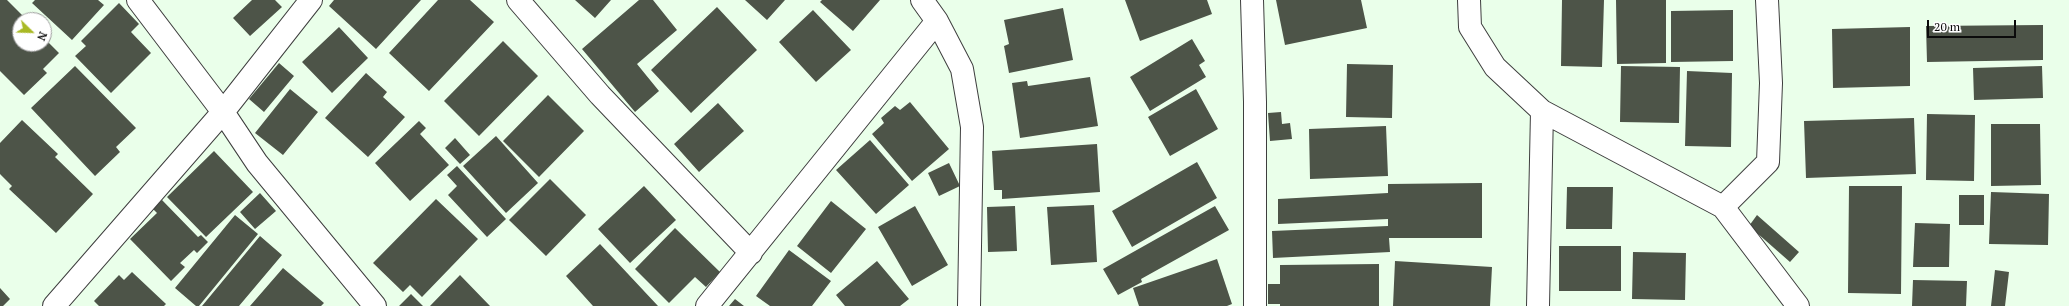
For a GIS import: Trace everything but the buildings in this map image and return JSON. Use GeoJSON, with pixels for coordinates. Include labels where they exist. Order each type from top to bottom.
{"type":"FeatureCollection","features":[{"type":"Feature","properties":{"kind":"street"},"geometry":{"type":"LineString","coordinates":[[138,0],[223,112],[257,163],[375,306]]}},
{"type":"Feature","properties":{"kind":"street"},"geometry":{"type":"LineString","coordinates":[[54,306],[223,112],[311,0]]}},
{"type":"Feature","properties":{"kind":"street"},"geometry":{"type":"LineString","coordinates":[[518,0],[600,95],[751,253]]}},
{"type":"Feature","properties":{"kind":"street"},"geometry":{"type":"LineString","coordinates":[[922,0],[936,21],[962,69],[972,127],[970,306]]}},
{"type":"Feature","properties":{"kind":"street"},"geometry":{"type":"LineString","coordinates":[[1252,0],[1255,102],[1255,306]]}},
{"type":"Feature","properties":{"kind":"street"},"geometry":{"type":"LineString","coordinates":[[1468,0],[1470,26],[1495,67],[1542,111],[1723,207],[1798,306]]}},
{"type":"Feature","properties":{"kind":"street"},"geometry":{"type":"LineString","coordinates":[[1723,207],[1768,162],[1771,83],[1767,0]]}},
{"type":"Feature","properties":{"kind":"street"},"geometry":{"type":"LineString","coordinates":[[707,306],[936,21]]}},
{"type":"Feature","properties":{"kind":"street"},"geometry":{"type":"LineString","coordinates":[[1538,306],[1542,111]]}}]}
